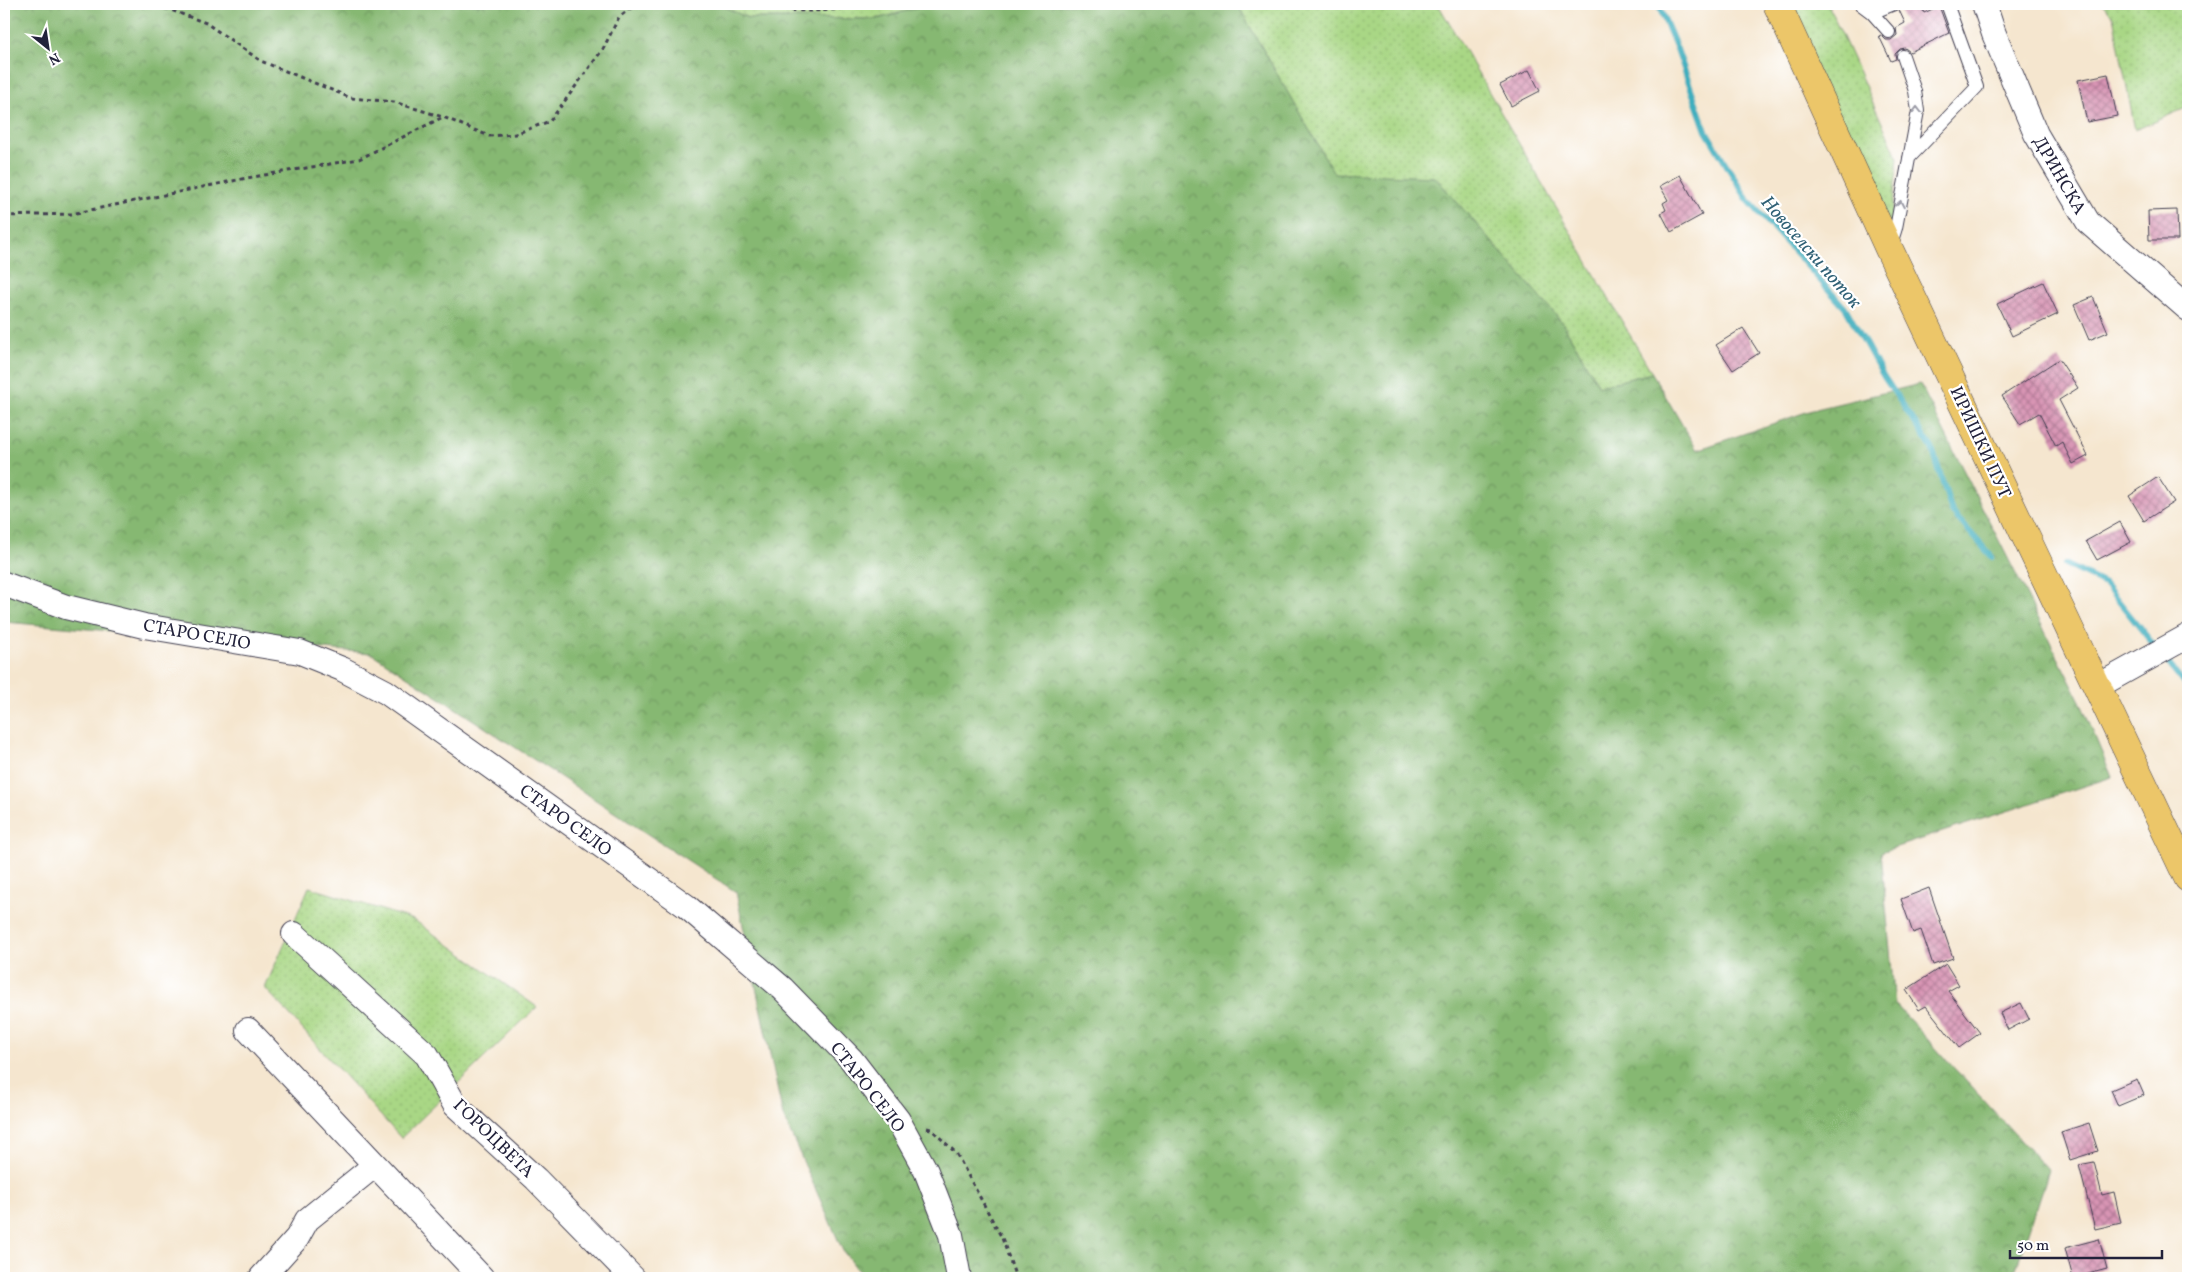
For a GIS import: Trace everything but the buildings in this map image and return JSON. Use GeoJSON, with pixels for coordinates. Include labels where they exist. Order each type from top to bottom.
{"type":"FeatureCollection","features":[{"type":"Feature","properties":{"kind":"main road","name":"ИРИШКИ ПУТ"},"geometry":{"type":"LineString","coordinates":[[1777,4],[1889,249],[2188,878]]}},
{"type":"Feature","properties":{"kind":"street","name":"ДРИНСКА"},"geometry":{"type":"LineString","coordinates":[[1984,4],[1994,34],[2036,134],[2088,222],[2188,310]]}},
{"type":"Feature","properties":{"kind":"street","name":"СТАРО СЕЛО"},"geometry":{"type":"LineString","coordinates":[[4,584],[66,607],[144,626],[300,652],[342,669],[386,692],[686,906],[783,989],[851,1059],[898,1120],[926,1171],[951,1235],[959,1278]]}},
{"type":"Feature","properties":{"kind":"street"},"geometry":{"type":"LineString","coordinates":[[2098,686],[2181,640]]}},
{"type":"Feature","properties":{"kind":"street","name":"ГОРОЦВЕТА"},"geometry":{"type":"LineString","coordinates":[[294,934],[427,1055],[455,1105],[536,1179],[633,1278]]}},
{"type":"Feature","properties":{"kind":"street"},"geometry":{"type":"LineString","coordinates":[[248,1030],[482,1278]]}},
{"type":"Feature","properties":{"kind":"street"},"geometry":{"type":"LineString","coordinates":[[261,1278],[297,1238],[307,1220],[375,1165]]}},
{"type":"Feature","properties":{"kind":"lane"},"geometry":{"type":"LineString","coordinates":[[1860,4],[1872,13],[1889,32]]}},
{"type":"Feature","properties":{"kind":"lane"},"geometry":{"type":"LineString","coordinates":[[1872,13],[1894,4]]}},
{"type":"Feature","properties":{"kind":"lane"},"geometry":{"type":"LineString","coordinates":[[1909,158],[1977,87],[1947,4]]}},
{"type":"Feature","properties":{"kind":"lane"},"geometry":{"type":"LineString","coordinates":[[1889,249],[1896,228],[1918,111],[1915,91],[1903,56]]}},
{"type":"Feature","properties":{"kind":"path"},"geometry":{"type":"LineString","coordinates":[[117,4],[168,9],[206,23],[261,61],[351,98],[394,102],[489,136],[515,134],[550,121],[603,49],[619,17],[636,4]]}},
{"type":"Feature","properties":{"kind":"path"},"geometry":{"type":"LineString","coordinates":[[760,4],[773,8],[804,12],[875,4]]}},
{"type":"Feature","properties":{"kind":"path"},"geometry":{"type":"LineString","coordinates":[[4,216],[71,214],[247,178],[359,159],[443,118]]}},
{"type":"Feature","properties":{"kind":"path"},"geometry":{"type":"LineString","coordinates":[[898,1120],[931,1129],[956,1153],[1002,1238],[1016,1278]]}},
{"type":"Feature","properties":{"kind":"green space"},"geometry":{"type":"Polygon","coordinates":[[[4,4],[718,4],[748,18],[877,19],[932,4],[1237,4],[1334,173],[1435,177],[1562,322],[1599,386],[1652,373],[1697,450],[1812,410],[1920,384],[2080,701],[2112,777],[1881,852],[1895,1004],[2048,1170],[2013,1278],[864,1278],[843,1251],[783,1116],[736,892],[371,653],[4,622],[4,4]]]}},
{"type":"Feature","properties":{"kind":"green space"},"geometry":{"type":"Polygon","coordinates":[[[718,4],[932,4],[877,19],[748,18],[718,4]]]}},
{"type":"Feature","properties":{"kind":"green space"},"geometry":{"type":"Polygon","coordinates":[[[1237,4],[1438,4],[1652,373],[1599,386],[1562,322],[1435,177],[1334,174],[1237,4]]]}},
{"type":"Feature","properties":{"kind":"green space"},"geometry":{"type":"Polygon","coordinates":[[[1786,4],[1828,4],[1898,158],[1890,231],[1786,4]]]}},
{"type":"Feature","properties":{"kind":"green space"},"geometry":{"type":"Polygon","coordinates":[[[2101,4],[2188,4],[2188,107],[2135,130],[2113,16],[2101,4]]]}},
{"type":"Feature","properties":{"kind":"green space"},"geometry":{"type":"Polygon","coordinates":[[[309,887],[414,920],[537,1007],[401,1138],[265,988],[309,887]]]}},
{"type":"Feature","properties":{"kind":"waterway","name":"Новоселски поток"},"geometry":{"type":"LineString","coordinates":[[1658,4],[1677,49],[1706,131],[1747,199],[1846,309],[1884,377],[1932,448],[1952,512],[1992,557]]}},
{"type":"Feature","properties":{"kind":"waterway","name":"Новоселски поток"},"geometry":{"type":"LineString","coordinates":[[2065,564],[2105,584],[2188,688]]}}]}
